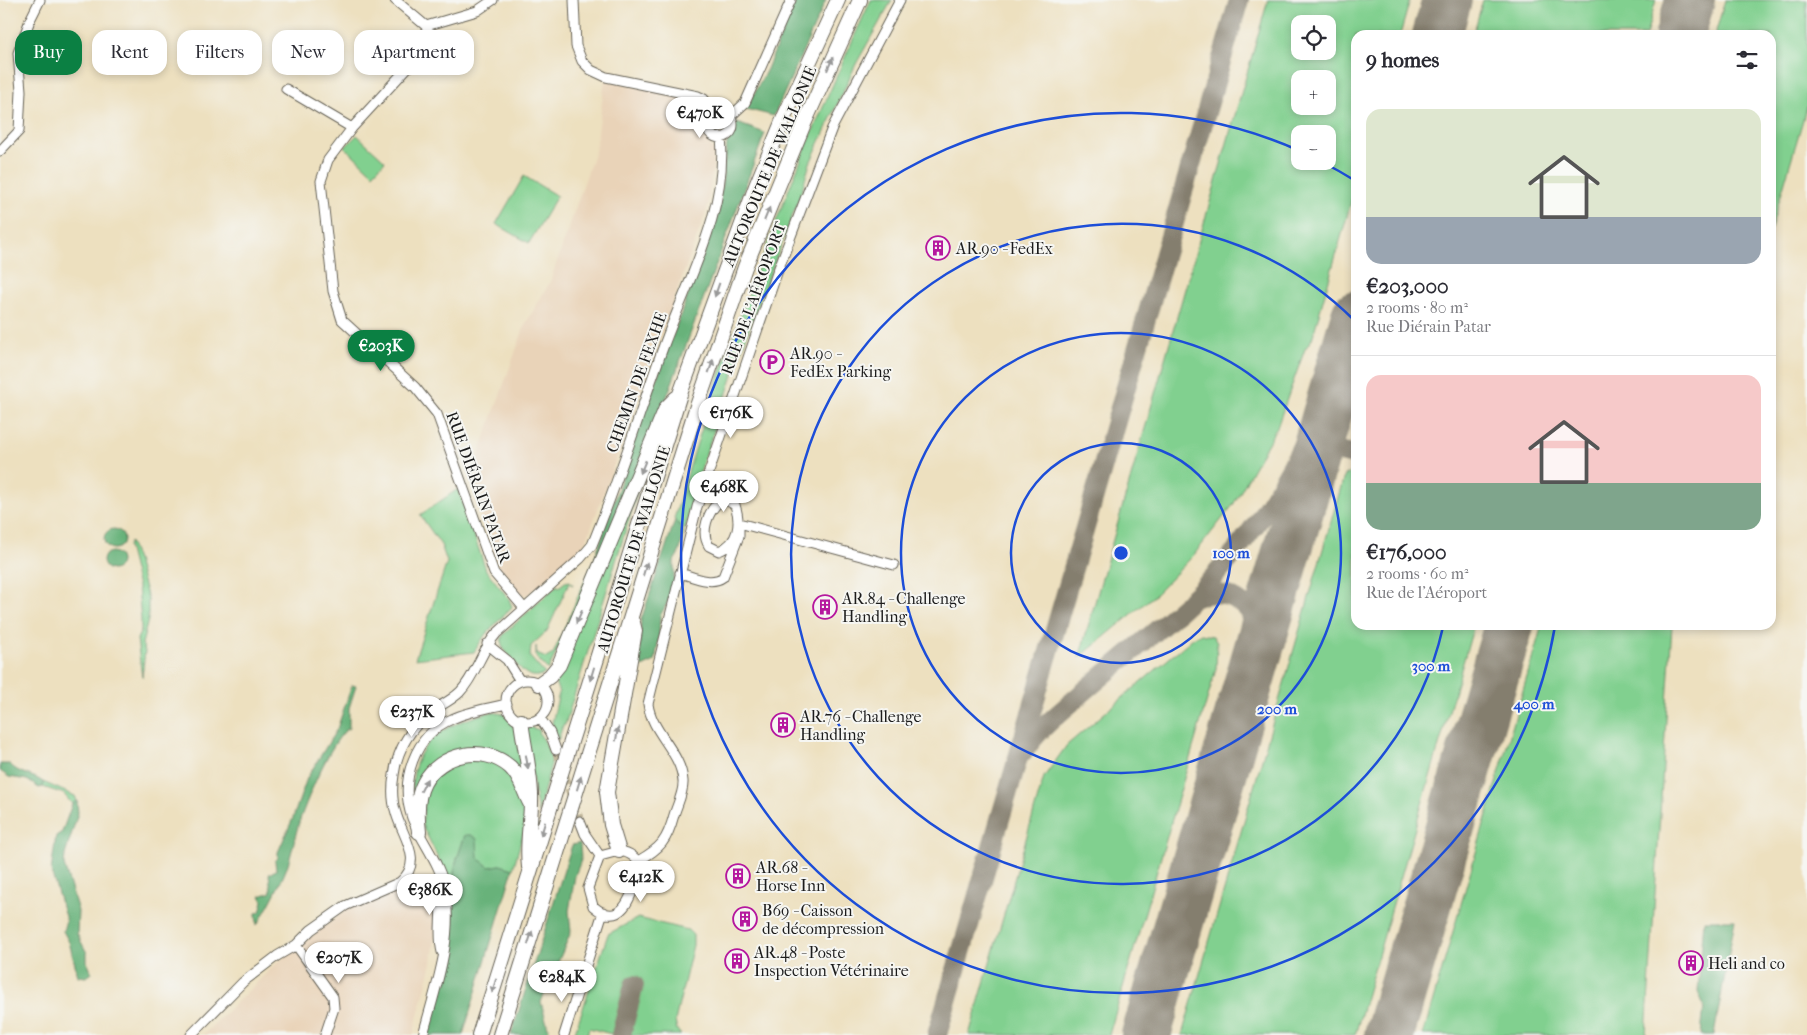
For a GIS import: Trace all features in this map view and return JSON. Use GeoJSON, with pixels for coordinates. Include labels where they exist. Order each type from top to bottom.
{"type":"FeatureCollection","features":[{"type":"Feature","properties":{"kind":"highway","name":"AUTOROUTE DE WALLONIE"},"geometry":{"type":"LineString","coordinates":[[479,1035],[680,394],[756,186],[785,115],[838,0]]}},
{"type":"Feature","properties":{"kind":"highway","name":"AUTOROUTE DE WALLONIE"},"geometry":{"type":"LineString","coordinates":[[500,1035],[695,412],[745,267],[803,126],[860,0]]}},
{"type":"Feature","properties":{"kind":"highway"},"geometry":{"type":"LineString","coordinates":[[539,684],[550,676],[559,665],[666,408],[680,394]]}},
{"type":"Feature","properties":{"kind":"highway"},"geometry":{"type":"LineString","coordinates":[[619,851],[611,825],[607,792],[635,632],[631,616]]}},
{"type":"Feature","properties":{"kind":"highway"},"geometry":{"type":"LineString","coordinates":[[520,721],[531,789],[531,827],[526,846],[529,872]]}},
{"type":"Feature","properties":{"kind":"highway"},"geometry":{"type":"LineString","coordinates":[[419,832],[418,800],[424,784],[438,766],[454,757],[466,754],[486,755],[508,766],[518,776],[530,803]]}},
{"type":"Feature","properties":{"kind":"street"},"geometry":{"type":"LineString","coordinates":[[0,151],[19,131],[21,91],[18,54],[27,27],[40,0]]}},
{"type":"Feature","properties":{"kind":"street"},"geometry":{"type":"LineString","coordinates":[[395,0],[426,26],[478,12],[493,0]]}},
{"type":"Feature","properties":{"kind":"street"},"geometry":{"type":"LineString","coordinates":[[574,0],[576,46],[582,61],[591,70],[606,77],[698,96],[704,99],[714,114]]}},
{"type":"Feature","properties":{"kind":"street","name":"CHEMIN DE FEXHE"},"geometry":{"type":"LineString","coordinates":[[400,882],[407,876],[412,858],[411,848],[396,812],[393,795],[394,775],[399,752],[421,720],[460,692],[470,678],[487,644],[524,608],[580,559],[592,545],[665,342],[713,216],[721,158],[721,138],[731,130],[730,117],[746,103],[791,0]]}},
{"type":"Feature","properties":{"kind":"street","name":"RUE DE L'AÉROPORT"},"geometry":{"type":"LineString","coordinates":[[638,862],[662,846],[668,837],[683,783],[677,761],[653,724],[648,704],[695,513],[716,447],[817,164],[837,118],[900,0]]}},
{"type":"Feature","properties":{"kind":"street","name":"RUE DIÉRAIN PATAR"},"geometry":{"type":"LineString","coordinates":[[426,26],[429,33],[422,51],[352,128],[328,160],[321,181],[333,291],[342,320],[416,387],[437,414],[494,573],[524,608]]}},
{"type":"Feature","properties":{"kind":"street"},"geometry":{"type":"LineString","coordinates":[[286,89],[352,128]]}},
{"type":"Feature","properties":{"kind":"street"},"geometry":{"type":"LineString","coordinates":[[721,138],[708,131],[708,121],[714,114],[723,112],[730,117]]}},
{"type":"Feature","properties":{"kind":"street"},"geometry":{"type":"LineString","coordinates":[[680,573],[709,581],[723,577],[739,536],[739,523],[735,505],[728,501],[720,501],[713,507],[704,534],[709,546],[719,551],[729,546],[736,534],[739,523]]}},
{"type":"Feature","properties":{"kind":"street"},"geometry":{"type":"LineString","coordinates":[[739,523],[894,565]]}},
{"type":"Feature","properties":{"kind":"street"},"geometry":{"type":"LineString","coordinates":[[487,644],[507,660],[520,681]]}},
{"type":"Feature","properties":{"kind":"street"},"geometry":{"type":"LineString","coordinates":[[520,681],[533,681],[539,684],[544,688],[548,700],[544,713],[534,721],[520,721],[511,714],[506,704],[509,690],[520,681]]}},
{"type":"Feature","properties":{"kind":"street"},"geometry":{"type":"LineString","coordinates":[[423,1035],[443,956],[448,918],[445,889],[410,811],[407,788],[409,774],[418,750],[436,729],[451,719],[506,704]]}},
{"type":"Feature","properties":{"kind":"street"},"geometry":{"type":"LineString","coordinates":[[540,718],[550,733],[556,750]]}},
{"type":"Feature","properties":{"kind":"street"},"geometry":{"type":"LineString","coordinates":[[580,821],[600,856]]}},
{"type":"Feature","properties":{"kind":"street"},"geometry":{"type":"LineString","coordinates":[[619,851],[626,852],[638,862],[640,869],[627,906],[616,913],[603,912],[593,906],[588,894],[588,888],[600,856],[619,851]]}},
{"type":"Feature","properties":{"kind":"street"},"geometry":{"type":"LineString","coordinates":[[191,1035],[243,982],[277,956],[296,945],[311,930],[345,906],[400,882],[423,884],[436,894],[442,905],[439,942],[443,956]]}},
{"type":"Feature","properties":{"kind":"street"},"geometry":{"type":"LineString","coordinates":[[564,1035],[603,912]]}},
{"type":"Feature","properties":{"kind":"street"},"geometry":{"type":"LineString","coordinates":[[296,945],[333,997],[334,1008],[324,1035]]}},
{"type":"Feature","properties":{"kind":"shaded area"},"geometry":{"type":"Polygon","coordinates":[[[605,79],[696,99],[701,104],[704,109],[700,120],[701,132],[715,152],[707,209],[587,539],[574,556],[534,591],[523,596],[500,573],[474,500],[479,454],[525,325],[550,282],[596,148],[605,79]]]}},
{"type":"Feature","properties":{"kind":"shaded area"},"geometry":{"type":"Polygon","coordinates":[[[401,885],[420,886],[433,897],[438,912],[432,963],[413,1035],[203,1035],[280,960],[347,909],[401,885]]]}},
{"type":"Feature","properties":{"kind":"green space"},"geometry":{"type":"Polygon","coordinates":[[[796,0],[826,0],[774,116],[746,109],[767,69],[796,0]]]}},
{"type":"Feature","properties":{"kind":"green space"},"geometry":{"type":"Polygon","coordinates":[[[871,0],[892,0],[856,64],[810,163],[801,193],[748,332],[703,462],[685,530],[674,519],[716,386],[788,191],[871,0]]]}},
{"type":"Feature","properties":{"kind":"green space"},"geometry":{"type":"Polygon","coordinates":[[[1268,0],[1410,0],[1401,30],[1351,30],[1351,202],[1312,339],[1305,349],[1277,427],[1233,505],[1193,556],[1156,594],[1079,658],[1268,0]]]}},
{"type":"Feature","properties":{"kind":"green space"},"geometry":{"type":"Polygon","coordinates":[[[1483,0],[1656,0],[1647,30],[1474,30],[1483,0]]]}},
{"type":"Feature","properties":{"kind":"green space"},"geometry":{"type":"Polygon","coordinates":[[[1725,0],[1807,0],[1807,106],[1776,212],[1776,30],[1716,30],[1725,0]]]}},
{"type":"Feature","properties":{"kind":"green space"},"geometry":{"type":"Polygon","coordinates":[[[737,123],[765,133],[662,410],[599,562],[594,560],[644,412],[718,215],[727,143],[737,123]]]}},
{"type":"Feature","properties":{"kind":"green space"},"geometry":{"type":"Polygon","coordinates":[[[357,135],[385,161],[373,174],[345,147],[357,135]]]}},
{"type":"Feature","properties":{"kind":"green space"},"geometry":{"type":"Polygon","coordinates":[[[524,176],[557,196],[529,243],[496,224],[524,176]]]}},
{"type":"Feature","properties":{"kind":"green space"},"geometry":{"type":"Polygon","coordinates":[[[1351,473],[1351,630],[1473,630],[1355,1035],[1182,1035],[1343,480],[1346,474],[1351,473]]]}},
{"type":"Feature","properties":{"kind":"green space"},"geometry":{"type":"Polygon","coordinates":[[[640,484],[565,725],[563,725],[558,741],[552,723],[559,693],[554,679],[640,484]]]}},
{"type":"Feature","properties":{"kind":"green space"},"geometry":{"type":"Polygon","coordinates":[[[458,489],[486,570],[509,599],[512,607],[485,635],[474,652],[415,659],[447,562],[441,545],[420,515],[458,489]]]}},
{"type":"Feature","properties":{"kind":"green space"},"geometry":{"type":"Polygon","coordinates":[[[675,520],[684,532],[679,553],[674,561],[674,591],[660,616],[655,661],[642,667],[639,658],[641,620],[675,520]]]}},
{"type":"Feature","properties":{"kind":"green space"},"geometry":{"type":"Polygon","coordinates":[[[114,529],[121,532],[124,539],[121,546],[114,549],[107,546],[104,539],[107,532],[114,529]]]}},
{"type":"Feature","properties":{"kind":"green space"},"geometry":{"type":"Polygon","coordinates":[[[130,542],[148,599],[148,620],[142,644],[145,651],[142,677],[137,639],[141,631],[141,620],[138,587],[128,546],[130,542]]]}},
{"type":"Feature","properties":{"kind":"green space"},"geometry":{"type":"Polygon","coordinates":[[[112,552],[120,557],[121,561],[116,569],[112,570],[104,565],[103,561],[108,553],[112,552]]]}},
{"type":"Feature","properties":{"kind":"green space"},"geometry":{"type":"Polygon","coordinates":[[[594,560],[599,562],[548,670],[536,657],[536,646],[537,654],[546,658],[553,654],[594,560]]]}},
{"type":"Feature","properties":{"kind":"green space"},"geometry":{"type":"Polygon","coordinates":[[[570,581],[573,585],[569,583],[547,631],[531,646],[530,657],[545,674],[539,676],[530,675],[519,667],[503,648],[501,642],[503,635],[557,585],[559,587],[565,582],[570,581]]]}},
{"type":"Feature","properties":{"kind":"green space"},"geometry":{"type":"Polygon","coordinates":[[[1541,630],[1672,630],[1646,1035],[1423,1035],[1541,630]]]}},
{"type":"Feature","properties":{"kind":"green space"},"geometry":{"type":"Polygon","coordinates":[[[1201,634],[1213,636],[1217,643],[1216,669],[1109,1035],[969,1035],[1044,777],[1067,745],[1193,638],[1201,634]]]}},
{"type":"Feature","properties":{"kind":"green space"},"geometry":{"type":"Polygon","coordinates":[[[352,685],[356,686],[349,708],[349,728],[335,744],[319,773],[301,816],[284,874],[257,925],[256,913],[260,912],[263,901],[260,896],[271,892],[269,874],[276,870],[275,861],[278,858],[278,852],[293,818],[307,778],[337,729],[352,685]]]}},
{"type":"Feature","properties":{"kind":"green space"},"geometry":{"type":"Polygon","coordinates":[[[491,712],[504,714],[515,727],[523,776],[515,767],[454,753],[413,803],[413,783],[416,766],[422,752],[431,740],[457,723],[491,712]]]}},
{"type":"Feature","properties":{"kind":"green space"},"geometry":{"type":"Polygon","coordinates":[[[524,726],[540,730],[538,732],[544,740],[552,761],[538,813],[524,726]]]}},
{"type":"Feature","properties":{"kind":"green space"},"geometry":{"type":"Polygon","coordinates":[[[485,758],[510,772],[524,807],[524,831],[513,869],[500,865],[489,867],[478,858],[465,835],[456,862],[451,890],[444,870],[422,825],[427,785],[453,762],[485,758]]]}},
{"type":"Feature","properties":{"kind":"green space"},"geometry":{"type":"Polygon","coordinates":[[[0,764],[10,764],[17,770],[39,779],[43,782],[43,787],[39,788],[27,780],[9,777],[0,771],[0,764]]]}},
{"type":"Feature","properties":{"kind":"green space"},"geometry":{"type":"Polygon","coordinates":[[[43,782],[75,796],[77,801],[72,804],[64,794],[43,787],[43,782]]]}},
{"type":"Feature","properties":{"kind":"green space"},"geometry":{"type":"Polygon","coordinates":[[[77,801],[78,813],[65,855],[64,865],[78,911],[77,934],[87,953],[87,962],[92,973],[86,977],[78,976],[69,942],[63,931],[66,920],[51,871],[56,836],[62,832],[72,804],[77,801]]]}},
{"type":"Feature","properties":{"kind":"green space"},"geometry":{"type":"Polygon","coordinates":[[[465,835],[471,835],[477,839],[478,858],[489,867],[500,865],[513,869],[463,1035],[427,1035],[446,961],[452,918],[451,890],[456,862],[465,835]]]}},
{"type":"Feature","properties":{"kind":"green space"},"geometry":{"type":"Polygon","coordinates":[[[580,843],[581,860],[575,876],[569,911],[571,932],[541,1002],[550,1035],[511,1035],[572,845],[580,843]]]}},
{"type":"Feature","properties":{"kind":"green space"},"geometry":{"type":"Polygon","coordinates":[[[638,918],[688,930],[693,935],[693,945],[675,1021],[677,1030],[681,1035],[615,1035],[589,1028],[587,1035],[574,1035],[608,934],[638,918]]]}},
{"type":"Feature","properties":{"kind":"green space"},"geometry":{"type":"Polygon","coordinates":[[[1704,920],[1735,920],[1714,1035],[1701,1035],[1704,1006],[1698,991],[1704,920]]]}},
{"type":"Feature","properties":{"kind":"taxiway"},"geometry":{"type":"LineString","coordinates":[[937,1035],[1239,0]]}},
{"type":"Feature","properties":{"kind":"taxiway"},"geometry":{"type":"LineString","coordinates":[[1024,751],[1050,721],[1189,602],[1220,570],[1247,537],[1271,502],[1292,466],[1327,390],[1351,325]]}},
{"type":"Feature","properties":{"kind":"taxiway"},"geometry":{"type":"LineString","coordinates":[[1294,464],[1315,451],[1331,450],[1351,455]]}},
{"type":"Feature","properties":{"kind":"taxiway"},"geometry":{"type":"LineString","coordinates":[[1191,600],[1201,595],[1212,594],[1233,598],[1242,604],[1255,621],[1258,632],[1255,660]]}},
{"type":"Feature","properties":{"kind":"taxiway"},"geometry":{"type":"LineString","coordinates":[[621,1035],[634,985]]}},
{"type":"Feature","properties":{"kind":"runway"},"geometry":{"type":"LineString","coordinates":[[1438,30],[1447,0]]}},
{"type":"Feature","properties":{"kind":"runway"},"geometry":{"type":"LineString","coordinates":[[1681,30],[1690,0]]}},
{"type":"Feature","properties":{"kind":"runway"},"geometry":{"type":"LineString","coordinates":[[1146,1035],[1351,332]]}},
{"type":"Feature","properties":{"kind":"runway"},"geometry":{"type":"LineString","coordinates":[[1389,1035],[1508,630]]}},
{"type":"Feature","properties":{"kind":"tunnel"},"geometry":{"type":"LineString","coordinates":[[556,750],[580,821]]}},
{"type":"Feature","properties":{"kind":"place","name":"AR.90 - FedEx"},"geometry":{"type":"Point","coordinates":[938,248]}},
{"type":"Feature","properties":{"kind":"place","name":"AR.90 - FedEx Parking"},"geometry":{"type":"Point","coordinates":[772,362]}},
{"type":"Feature","properties":{"kind":"place","name":"AR.84 - Challenge Handling"},"geometry":{"type":"Point","coordinates":[825,607]}},
{"type":"Feature","properties":{"kind":"place","name":"AR.76 - Challenge Handling"},"geometry":{"type":"Point","coordinates":[783,725]}},
{"type":"Feature","properties":{"kind":"place","name":"AR.68 - Horse Inn"},"geometry":{"type":"Point","coordinates":[738,876]}},
{"type":"Feature","properties":{"kind":"place","name":"B69 - Caisson de décompression"},"geometry":{"type":"Point","coordinates":[745,919]}},
{"type":"Feature","properties":{"kind":"place","name":"AR.48 - Poste Inspection Vétérinaire"},"geometry":{"type":"Point","coordinates":[737,961]}},
{"type":"Feature","properties":{"kind":"place","name":"Heli and co"},"geometry":{"type":"Point","coordinates":[1691,963]}}]}
